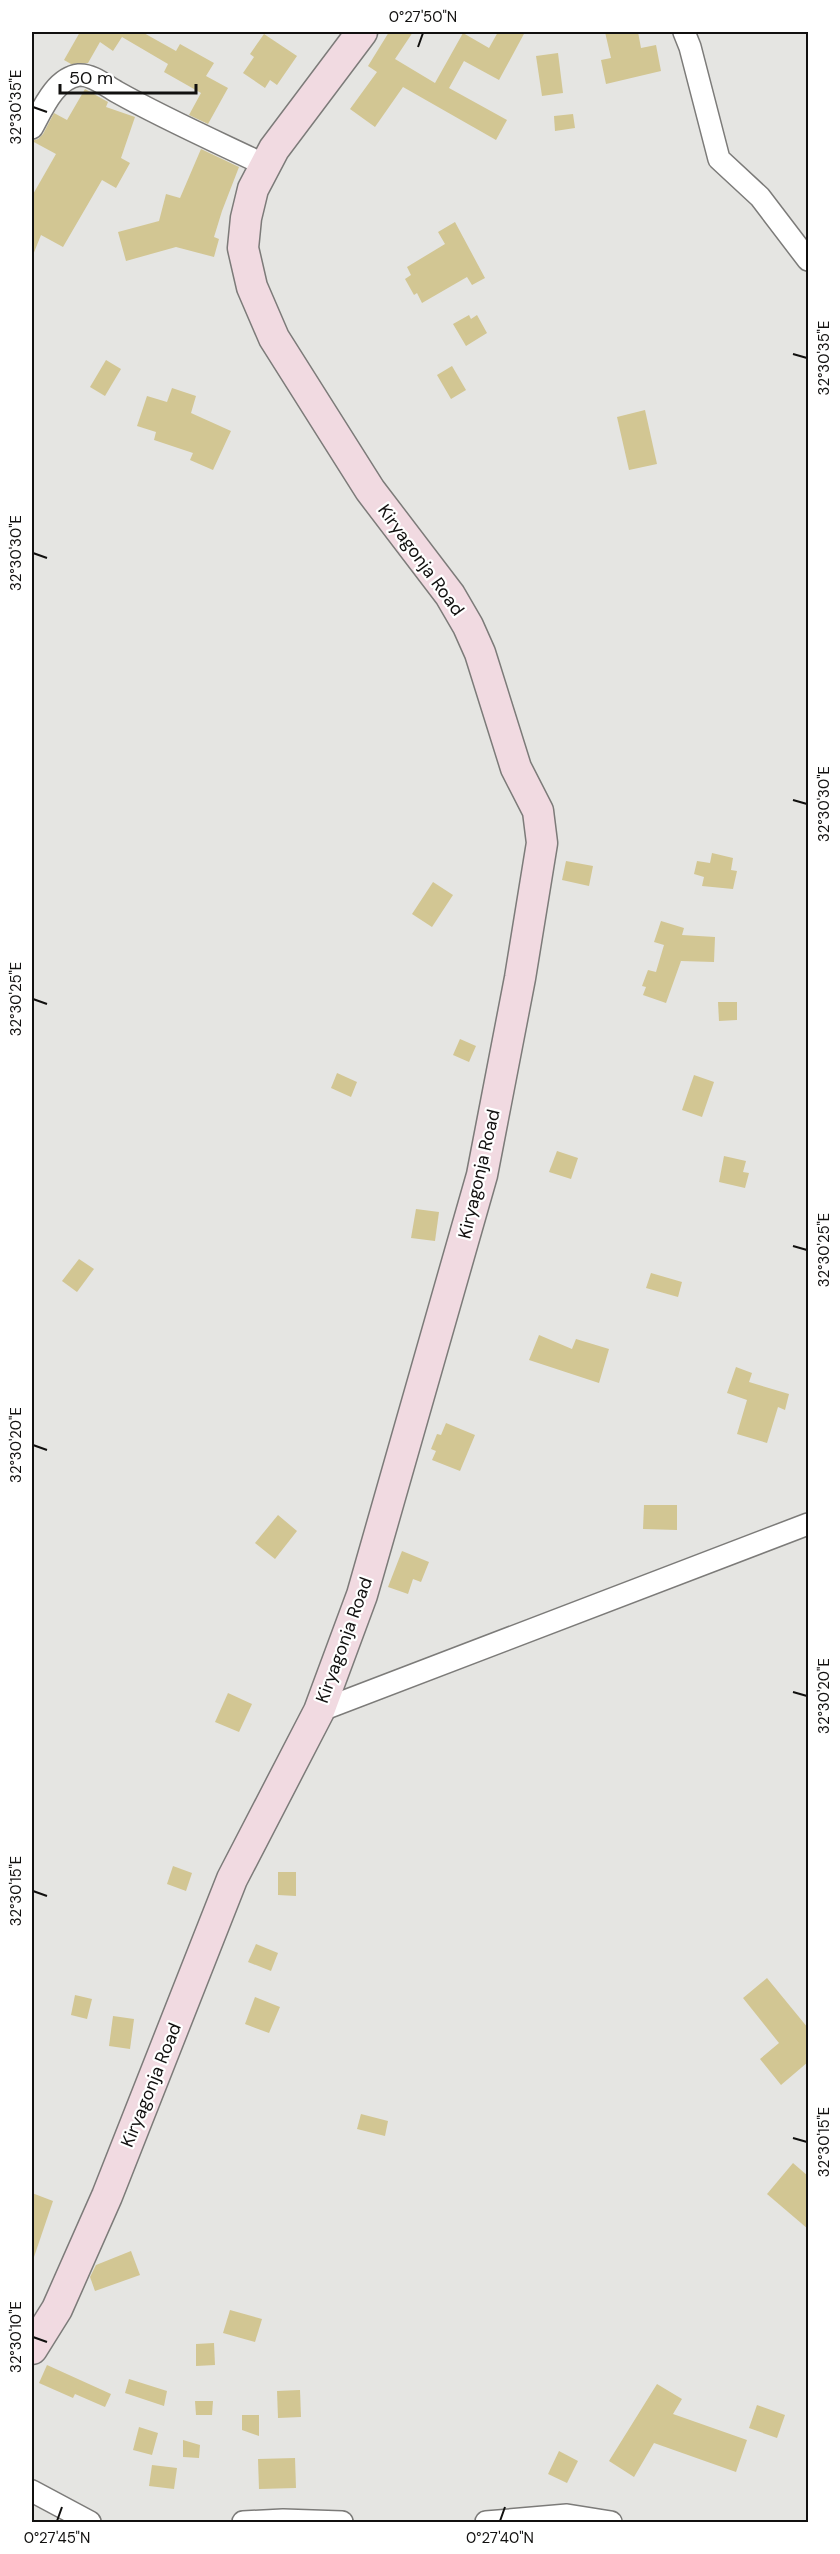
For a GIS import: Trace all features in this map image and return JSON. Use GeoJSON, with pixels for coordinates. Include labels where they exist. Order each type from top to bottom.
{"type":"FeatureCollection","features":[{"type":"Feature","properties":{"kind":"street","name":"Kiryagonja Road"},"geometry":{"type":"LineString","coordinates":[[32,2349],[57,2309],[107,2196],[232,1878],[319,1711],[362,1595],[482,1175],[520,978],[542,843],[538,811],[516,768],[480,653],[468,626],[450,595],[370,490],[274,338],[252,287],[243,248],[246,218],[253,189],[265,165],[274,149],[362,32]]}},
{"type":"Feature","properties":{"kind":"street"},"geometry":{"type":"LineString","coordinates":[[684,32],[719,159],[760,197],[808,260]]}},
{"type":"Feature","properties":{"kind":"street"},"geometry":{"type":"LineString","coordinates":[[32,128],[53,92],[73,77],[81,75],[92,77],[143,106],[265,165]]}},
{"type":"Feature","properties":{"kind":"street"},"geometry":{"type":"LineString","coordinates":[[319,1711],[808,1524]]}},
{"type":"Feature","properties":{"kind":"street"},"geometry":{"type":"LineString","coordinates":[[32,2491],[93,2523]]}},
{"type":"Feature","properties":{"kind":"street"},"geometry":{"type":"LineString","coordinates":[[486,2523],[567,2515],[611,2523]]}},
{"type":"Feature","properties":{"kind":"street"},"geometry":{"type":"LineString","coordinates":[[243,2523],[283,2520],[342,2523]]}},
{"type":"Feature","properties":{"kind":"building"},"geometry":{"type":"Polygon","coordinates":[[[80,32],[142,32],[176,51],[180,44],[214,63],[206,76],[228,88],[208,124],[189,115],[201,93],[164,72],[168,64],[122,37],[113,51],[100,42],[88,63],[71,64],[64,60],[80,32]]]}},
{"type":"Feature","properties":{"kind":"building"},"geometry":{"type":"Polygon","coordinates":[[[389,32],[413,32],[395,59],[435,83],[463,33],[489,48],[498,32],[525,32],[499,80],[464,61],[449,88],[507,120],[496,140],[403,87],[375,127],[350,109],[377,72],[368,66],[389,32]]]}},
{"type":"Feature","properties":{"kind":"building"},"geometry":{"type":"Polygon","coordinates":[[[605,32],[638,32],[641,48],[656,45],[661,71],[606,84],[601,60],[611,58],[605,32]]]}},
{"type":"Feature","properties":{"kind":"building"},"geometry":{"type":"Polygon","coordinates":[[[264,34],[297,56],[277,85],[270,80],[265,88],[243,73],[254,57],[250,54],[264,34]]]}},
{"type":"Feature","properties":{"kind":"building"},"geometry":{"type":"Polygon","coordinates":[[[558,53],[563,93],[542,96],[536,56],[558,53]]]}},
{"type":"Feature","properties":{"kind":"building"},"geometry":{"type":"Polygon","coordinates":[[[85,89],[108,102],[106,107],[135,117],[121,158],[130,163],[116,188],[102,180],[63,247],[41,235],[32,255],[32,196],[56,154],[32,141],[43,134],[54,113],[67,120],[85,89]]]}},
{"type":"Feature","properties":{"kind":"building"},"geometry":{"type":"Polygon","coordinates":[[[573,114],[575,128],[555,131],[554,116],[573,114]]]}},
{"type":"Feature","properties":{"kind":"building"},"geometry":{"type":"Polygon","coordinates":[[[201,149],[239,167],[214,237],[219,239],[214,257],[176,247],[126,261],[118,232],[159,221],[166,194],[180,198],[201,149]]]}},
{"type":"Feature","properties":{"kind":"building"},"geometry":{"type":"Polygon","coordinates":[[[455,222],[485,278],[472,285],[467,277],[422,303],[417,293],[414,295],[405,279],[411,275],[407,267],[445,244],[438,232],[455,222]]]}},
{"type":"Feature","properties":{"kind":"building"},"geometry":{"type":"Polygon","coordinates":[[[469,315],[471,319],[477,315],[487,333],[466,346],[453,324],[469,315]]]}},
{"type":"Feature","properties":{"kind":"building"},"geometry":{"type":"Polygon","coordinates":[[[106,360],[121,369],[105,396],[90,387],[106,360]]]}},
{"type":"Feature","properties":{"kind":"building"},"geometry":{"type":"Polygon","coordinates":[[[452,366],[466,390],[451,399],[437,375],[452,366]]]}},
{"type":"Feature","properties":{"kind":"building"},"geometry":{"type":"Polygon","coordinates":[[[172,388],[196,396],[191,413],[231,431],[213,470],[190,460],[193,453],[154,440],[156,432],[137,426],[147,396],[167,402],[172,388]]]}},
{"type":"Feature","properties":{"kind":"building"},"geometry":{"type":"Polygon","coordinates":[[[645,410],[657,464],[629,470],[617,417],[645,410]]]}},
{"type":"Feature","properties":{"kind":"building"},"geometry":{"type":"Polygon","coordinates":[[[712,853],[733,858],[731,870],[737,871],[733,889],[702,886],[704,877],[694,874],[697,861],[710,863],[712,853]]]}},
{"type":"Feature","properties":{"kind":"building"},"geometry":{"type":"Polygon","coordinates":[[[566,861],[593,866],[589,886],[562,880],[566,861]]]}},
{"type":"Feature","properties":{"kind":"building"},"geometry":{"type":"Polygon","coordinates":[[[433,882],[453,895],[432,927],[412,914],[433,882]]]}},
{"type":"Feature","properties":{"kind":"building"},"geometry":{"type":"Polygon","coordinates":[[[661,921],[684,928],[682,935],[715,937],[714,962],[681,961],[666,1003],[643,995],[646,987],[642,986],[648,970],[656,972],[664,945],[654,942],[661,921]]]}},
{"type":"Feature","properties":{"kind":"building"},"geometry":{"type":"Polygon","coordinates":[[[718,1002],[737,1002],[737,1020],[719,1021],[718,1002]]]}},
{"type":"Feature","properties":{"kind":"building"},"geometry":{"type":"Polygon","coordinates":[[[460,1039],[476,1046],[469,1062],[453,1055],[460,1039]]]}},
{"type":"Feature","properties":{"kind":"building"},"geometry":{"type":"Polygon","coordinates":[[[337,1073],[357,1082],[351,1097],[331,1088],[337,1073]]]}},
{"type":"Feature","properties":{"kind":"building"},"geometry":{"type":"Polygon","coordinates":[[[694,1075],[714,1082],[702,1117],[682,1110],[694,1075]]]}},
{"type":"Feature","properties":{"kind":"building"},"geometry":{"type":"Polygon","coordinates":[[[557,1151],[578,1158],[571,1179],[549,1172],[557,1151]]]}},
{"type":"Feature","properties":{"kind":"building"},"geometry":{"type":"Polygon","coordinates":[[[724,1156],[746,1161],[743,1172],[749,1173],[745,1188],[719,1182],[724,1156]]]}},
{"type":"Feature","properties":{"kind":"building"},"geometry":{"type":"Polygon","coordinates":[[[416,1209],[439,1212],[435,1241],[411,1238],[416,1209]]]}},
{"type":"Feature","properties":{"kind":"building"},"geometry":{"type":"Polygon","coordinates":[[[79,1259],[94,1269],[77,1292],[62,1281],[79,1259]]]}},
{"type":"Feature","properties":{"kind":"building"},"geometry":{"type":"Polygon","coordinates":[[[651,1273],[682,1282],[678,1297],[646,1288],[651,1273]]]}},
{"type":"Feature","properties":{"kind":"building"},"geometry":{"type":"Polygon","coordinates":[[[539,1335],[572,1349],[576,1339],[609,1349],[599,1383],[529,1360],[539,1335]]]}},
{"type":"Feature","properties":{"kind":"building"},"geometry":{"type":"Polygon","coordinates":[[[736,1367],[752,1373],[749,1382],[789,1394],[785,1410],[778,1407],[767,1443],[737,1434],[747,1400],[727,1393],[736,1367]]]}},
{"type":"Feature","properties":{"kind":"building"},"geometry":{"type":"Polygon","coordinates":[[[446,1423],[475,1435],[460,1471],[432,1460],[436,1451],[431,1449],[437,1434],[441,1435],[446,1423]]]}},
{"type":"Feature","properties":{"kind":"building"},"geometry":{"type":"Polygon","coordinates":[[[644,1505],[677,1505],[677,1530],[643,1529],[644,1505]]]}},
{"type":"Feature","properties":{"kind":"building"},"geometry":{"type":"Polygon","coordinates":[[[278,1515],[297,1531],[275,1559],[255,1543],[278,1515]]]}},
{"type":"Feature","properties":{"kind":"building"},"geometry":{"type":"Polygon","coordinates":[[[402,1551],[429,1562],[421,1582],[413,1579],[408,1594],[388,1587],[402,1551]]]}},
{"type":"Feature","properties":{"kind":"building"},"geometry":{"type":"Polygon","coordinates":[[[228,1693],[252,1704],[239,1732],[215,1722],[228,1693]]]}},
{"type":"Feature","properties":{"kind":"building"},"geometry":{"type":"Polygon","coordinates":[[[173,1866],[192,1873],[186,1891],[167,1884],[173,1866]]]}},
{"type":"Feature","properties":{"kind":"building"},"geometry":{"type":"Polygon","coordinates":[[[278,1872],[296,1872],[296,1896],[278,1895],[278,1872]]]}},
{"type":"Feature","properties":{"kind":"building"},"geometry":{"type":"Polygon","coordinates":[[[256,1944],[278,1953],[271,1971],[248,1962],[256,1944]]]}},
{"type":"Feature","properties":{"kind":"building"},"geometry":{"type":"Polygon","coordinates":[[[767,1978],[808,2028],[808,2062],[781,2085],[760,2059],[779,2043],[743,1998],[767,1978]]]}},
{"type":"Feature","properties":{"kind":"building"},"geometry":{"type":"Polygon","coordinates":[[[75,1995],[92,1999],[87,2019],[71,2015],[75,1995]]]}},
{"type":"Feature","properties":{"kind":"building"},"geometry":{"type":"Polygon","coordinates":[[[255,1997],[280,2007],[269,2033],[245,2024],[255,1997]]]}},
{"type":"Feature","properties":{"kind":"building"},"geometry":{"type":"Polygon","coordinates":[[[113,2016],[134,2019],[130,2049],[109,2046],[113,2016]]]}},
{"type":"Feature","properties":{"kind":"building"},"geometry":{"type":"Polygon","coordinates":[[[361,2114],[388,2121],[385,2136],[357,2129],[361,2114]]]}},
{"type":"Feature","properties":{"kind":"building"},"geometry":{"type":"Polygon","coordinates":[[[793,2163],[808,2176],[808,2229],[767,2194],[793,2163]]]}},
{"type":"Feature","properties":{"kind":"building"},"geometry":{"type":"Polygon","coordinates":[[[32,2193],[53,2201],[34,2257],[32,2257],[32,2193]]]}},
{"type":"Feature","properties":{"kind":"building"},"geometry":{"type":"Polygon","coordinates":[[[131,2251],[140,2275],[95,2291],[90,2277],[96,2265],[131,2251]]]}},
{"type":"Feature","properties":{"kind":"building"},"geometry":{"type":"Polygon","coordinates":[[[230,2310],[262,2319],[255,2342],[223,2333],[230,2310]]]}},
{"type":"Feature","properties":{"kind":"building"},"geometry":{"type":"Polygon","coordinates":[[[214,2343],[215,2365],[196,2366],[196,2344],[214,2343]]]}},
{"type":"Feature","properties":{"kind":"building"},"geometry":{"type":"Polygon","coordinates":[[[47,2365],[111,2394],[105,2407],[75,2394],[73,2398],[39,2383],[47,2365]]]}},
{"type":"Feature","properties":{"kind":"building"},"geometry":{"type":"Polygon","coordinates":[[[129,2379],[167,2391],[164,2406],[125,2393],[129,2379]]]}},
{"type":"Feature","properties":{"kind":"building"},"geometry":{"type":"Polygon","coordinates":[[[657,2384],[682,2399],[673,2414],[747,2440],[736,2472],[654,2443],[634,2477],[609,2461],[657,2384]]]}},
{"type":"Feature","properties":{"kind":"building"},"geometry":{"type":"Polygon","coordinates":[[[300,2390],[301,2417],[278,2418],[277,2391],[300,2390]]]}},
{"type":"Feature","properties":{"kind":"building"},"geometry":{"type":"Polygon","coordinates":[[[195,2401],[213,2401],[212,2415],[196,2415],[195,2401]]]}},
{"type":"Feature","properties":{"kind":"building"},"geometry":{"type":"Polygon","coordinates":[[[757,2405],[785,2415],[777,2438],[749,2428],[757,2405]]]}},
{"type":"Feature","properties":{"kind":"building"},"geometry":{"type":"Polygon","coordinates":[[[242,2415],[259,2415],[259,2436],[242,2430],[242,2415]]]}},
{"type":"Feature","properties":{"kind":"building"},"geometry":{"type":"Polygon","coordinates":[[[139,2427],[158,2433],[152,2455],[133,2450],[139,2427]]]}},
{"type":"Feature","properties":{"kind":"building"},"geometry":{"type":"Polygon","coordinates":[[[183,2440],[200,2445],[199,2458],[183,2457],[183,2440]]]}},
{"type":"Feature","properties":{"kind":"building"},"geometry":{"type":"Polygon","coordinates":[[[559,2451],[578,2461],[567,2483],[548,2474],[559,2451]]]}},
{"type":"Feature","properties":{"kind":"building"},"geometry":{"type":"Polygon","coordinates":[[[295,2458],[296,2488],[259,2489],[258,2459],[295,2458]]]}},
{"type":"Feature","properties":{"kind":"building"},"geometry":{"type":"Polygon","coordinates":[[[152,2465],[177,2468],[174,2489],[149,2486],[152,2465]]]}}]}
